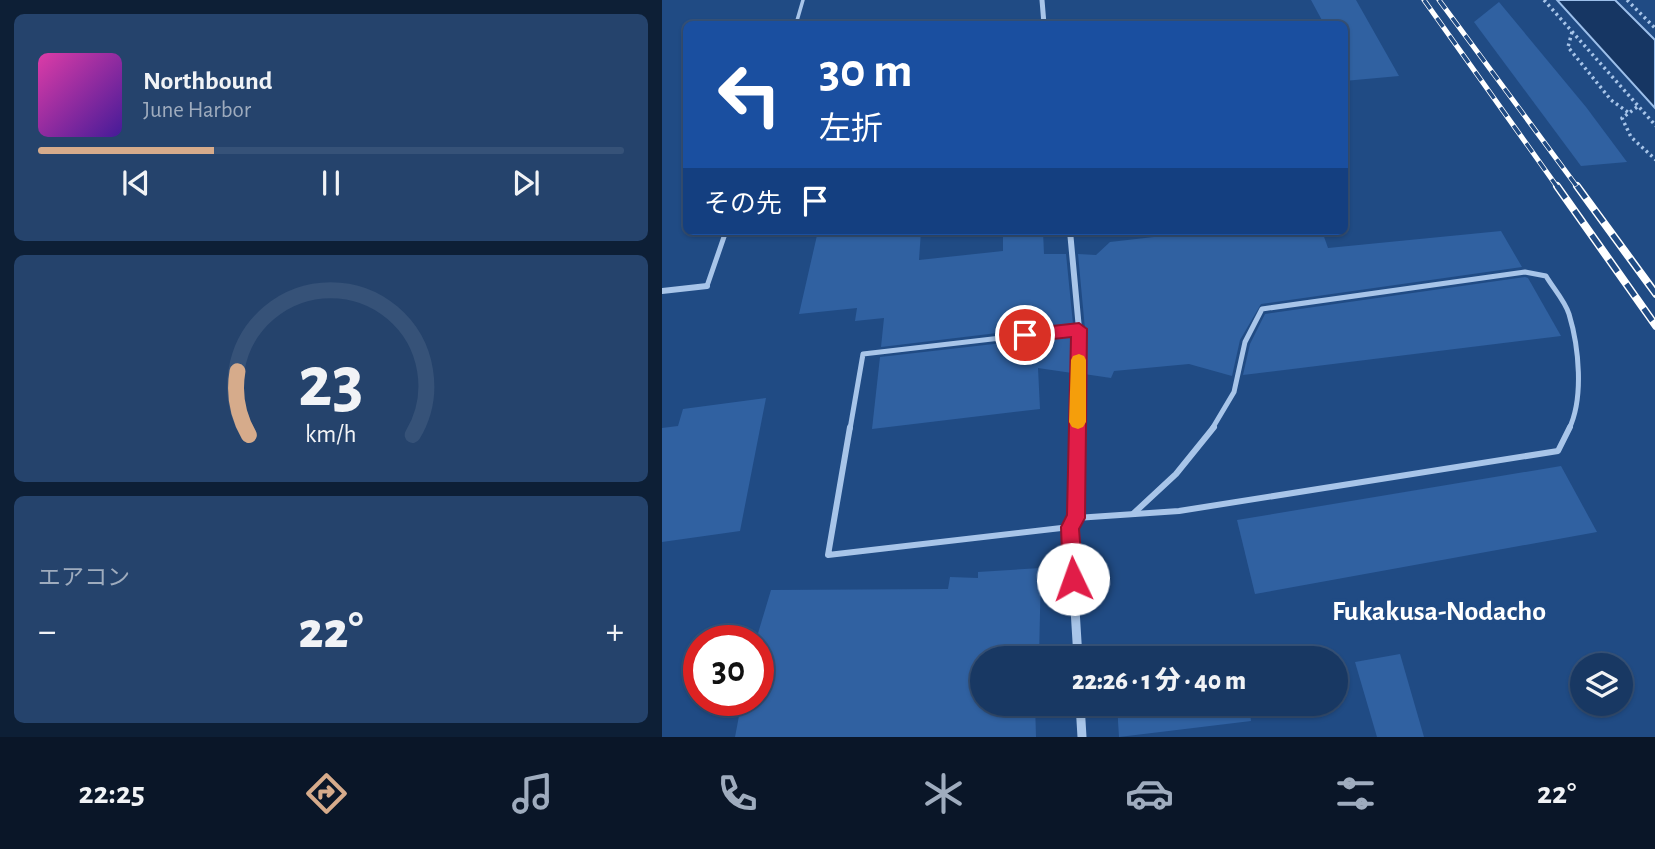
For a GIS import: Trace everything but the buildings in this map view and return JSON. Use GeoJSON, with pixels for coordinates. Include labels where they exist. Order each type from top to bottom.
{"type":"FeatureCollection","features":[{"type":"Feature","properties":{"kind":"street"},"geometry":{"type":"LineString","coordinates":[[1042,0],[1044,21]]}},
{"type":"Feature","properties":{"kind":"street"},"geometry":{"type":"LineString","coordinates":[[1070,235],[1079,329],[1076,518],[1070,527],[1077,646]]}},
{"type":"Feature","properties":{"kind":"street"},"geometry":{"type":"LineString","coordinates":[[662,291],[707,286]]}},
{"type":"Feature","properties":{"kind":"street"},"geometry":{"type":"LineString","coordinates":[[1081,716],[1083,737]]}},
{"type":"Feature","properties":{"kind":"lane"},"geometry":{"type":"LineString","coordinates":[[797,21],[803,0]]}},
{"type":"Feature","properties":{"kind":"lane"},"geometry":{"type":"LineString","coordinates":[[707,286],[725,235]]}},
{"type":"Feature","properties":{"kind":"lane"},"geometry":{"type":"LineString","coordinates":[[1076,518],[1179,511],[1559,452],[1576,414],[1577,359],[1569,312],[1546,276],[1525,272],[1262,310],[1245,342],[1234,392],[1220,419],[1176,474],[1134,513]]}},
{"type":"Feature","properties":{"kind":"lane"},"geometry":{"type":"LineString","coordinates":[[1070,527],[828,555],[863,354],[1079,329]]}},
{"type":"Feature","properties":{"kind":"path"},"geometry":{"type":"LineString","coordinates":[[1544,0],[1655,127]]}},
{"type":"Feature","properties":{"kind":"path"},"geometry":{"type":"LineString","coordinates":[[1627,0],[1655,29]]}},
{"type":"Feature","properties":{"kind":"path"},"geometry":{"type":"LineString","coordinates":[[1573,32],[1568,47],[1611,100],[1629,113]]}},
{"type":"Feature","properties":{"kind":"path"},"geometry":{"type":"LineString","coordinates":[[1637,107],[1622,118],[1631,136],[1655,160]]}},
{"type":"Feature","properties":{"kind":"water"},"geometry":{"type":"Polygon","coordinates":[[[1557,0],[1615,0],[1655,40],[1655,108],[1557,0]]]}},
{"type":"Feature","properties":{"kind":"railway"},"geometry":{"type":"LineString","coordinates":[[1424,0],[1558,188]]}},
{"type":"Feature","properties":{"kind":"railway"},"geometry":{"type":"LineString","coordinates":[[1439,0],[1578,188]]}},
{"type":"Feature","properties":{"kind":"railway"},"geometry":{"type":"LineString","coordinates":[[1557,186],[1656,326]]}},
{"type":"Feature","properties":{"kind":"railway"},"geometry":{"type":"LineString","coordinates":[[1577,186],[1656,294]]}},
{"type":"Feature","properties":{"kind":"slow traffic"},"geometry":{"type":"LineString","coordinates":[[1078,422],[1079,360]]}},
{"type":"Feature","properties":{"kind":"district","name":"Fukakusa-Nodacho"},"geometry":{"type":"Point","coordinates":[1439,610]}},
{"type":"Feature","properties":{"kind":"route"},"geometry":{"type":"LineString","coordinates":[[1025,335],[1079,329],[1076,518],[1070,527],[1073,579]]}}]}
